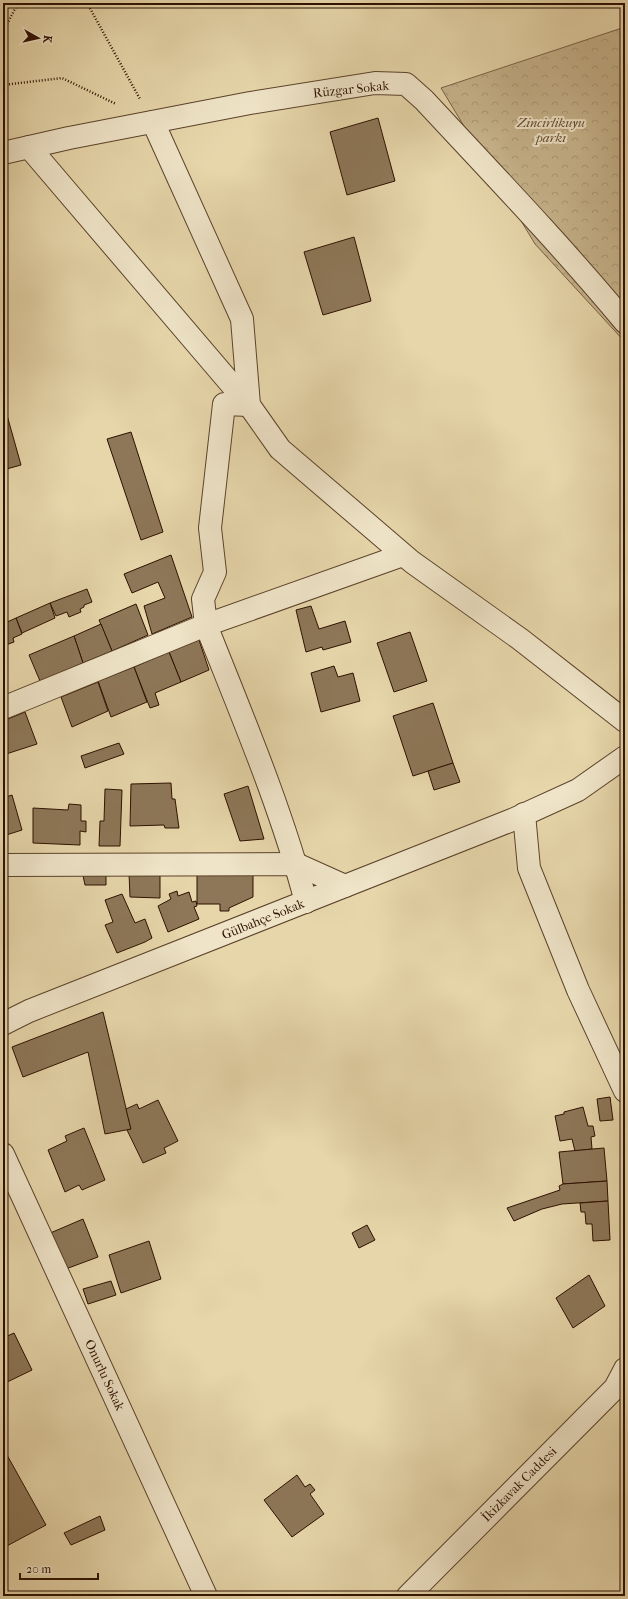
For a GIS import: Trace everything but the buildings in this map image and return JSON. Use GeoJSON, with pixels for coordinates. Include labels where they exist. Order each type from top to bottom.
{"type":"FeatureCollection","features":[{"type":"Feature","properties":{"kind":"street","name":"Rüzgar Sokak"},"geometry":{"type":"LineString","coordinates":[[3,153],[250,103],[374,84],[406,84],[424,100],[531,215],[588,278],[625,322]]}},
{"type":"Feature","properties":{"kind":"street"},"geometry":{"type":"LineString","coordinates":[[153,122],[242,319],[249,405]]}},
{"type":"Feature","properties":{"kind":"street"},"geometry":{"type":"LineString","coordinates":[[28,147],[249,405],[280,449],[403,555],[520,639],[625,721]]}},
{"type":"Feature","properties":{"kind":"street"},"geometry":{"type":"LineString","coordinates":[[249,405],[224,404],[210,528],[215,572],[204,599],[206,625],[270,788],[296,864],[306,902]]}},
{"type":"Feature","properties":{"kind":"street"},"geometry":{"type":"LineString","coordinates":[[3,708],[206,625],[403,555]]}},
{"type":"Feature","properties":{"kind":"street","name":"Gülbahçe Sokak"},"geometry":{"type":"LineString","coordinates":[[3,1024],[29,1011],[524,814],[578,790],[625,757]]}},
{"type":"Feature","properties":{"kind":"street"},"geometry":{"type":"LineString","coordinates":[[524,814],[529,868],[578,990],[625,1091]]}},
{"type":"Feature","properties":{"kind":"street"},"geometry":{"type":"LineString","coordinates":[[3,865],[296,864],[345,886]]}},
{"type":"Feature","properties":{"kind":"street","name":"Onurlu Sokak"},"geometry":{"type":"LineString","coordinates":[[3,1154],[206,1596]]}},
{"type":"Feature","properties":{"kind":"street","name":"İkizkavak Caddesi"},"geometry":{"type":"LineString","coordinates":[[408,1596],[615,1388],[625,1369]]}},
{"type":"Feature","properties":{"kind":"path"},"geometry":{"type":"LineString","coordinates":[[3,32],[18,3]]}},
{"type":"Feature","properties":{"kind":"path"},"geometry":{"type":"LineString","coordinates":[[88,3],[153,122]]}},
{"type":"Feature","properties":{"kind":"path"},"geometry":{"type":"LineString","coordinates":[[3,85],[62,78],[118,105]]}},
{"type":"Feature","properties":{"kind":"green space","name":"Zincirlikuyu parkı"},"geometry":{"type":"Polygon","coordinates":[[[625,27],[625,342],[535,244],[441,88],[625,27]]]}}]}
